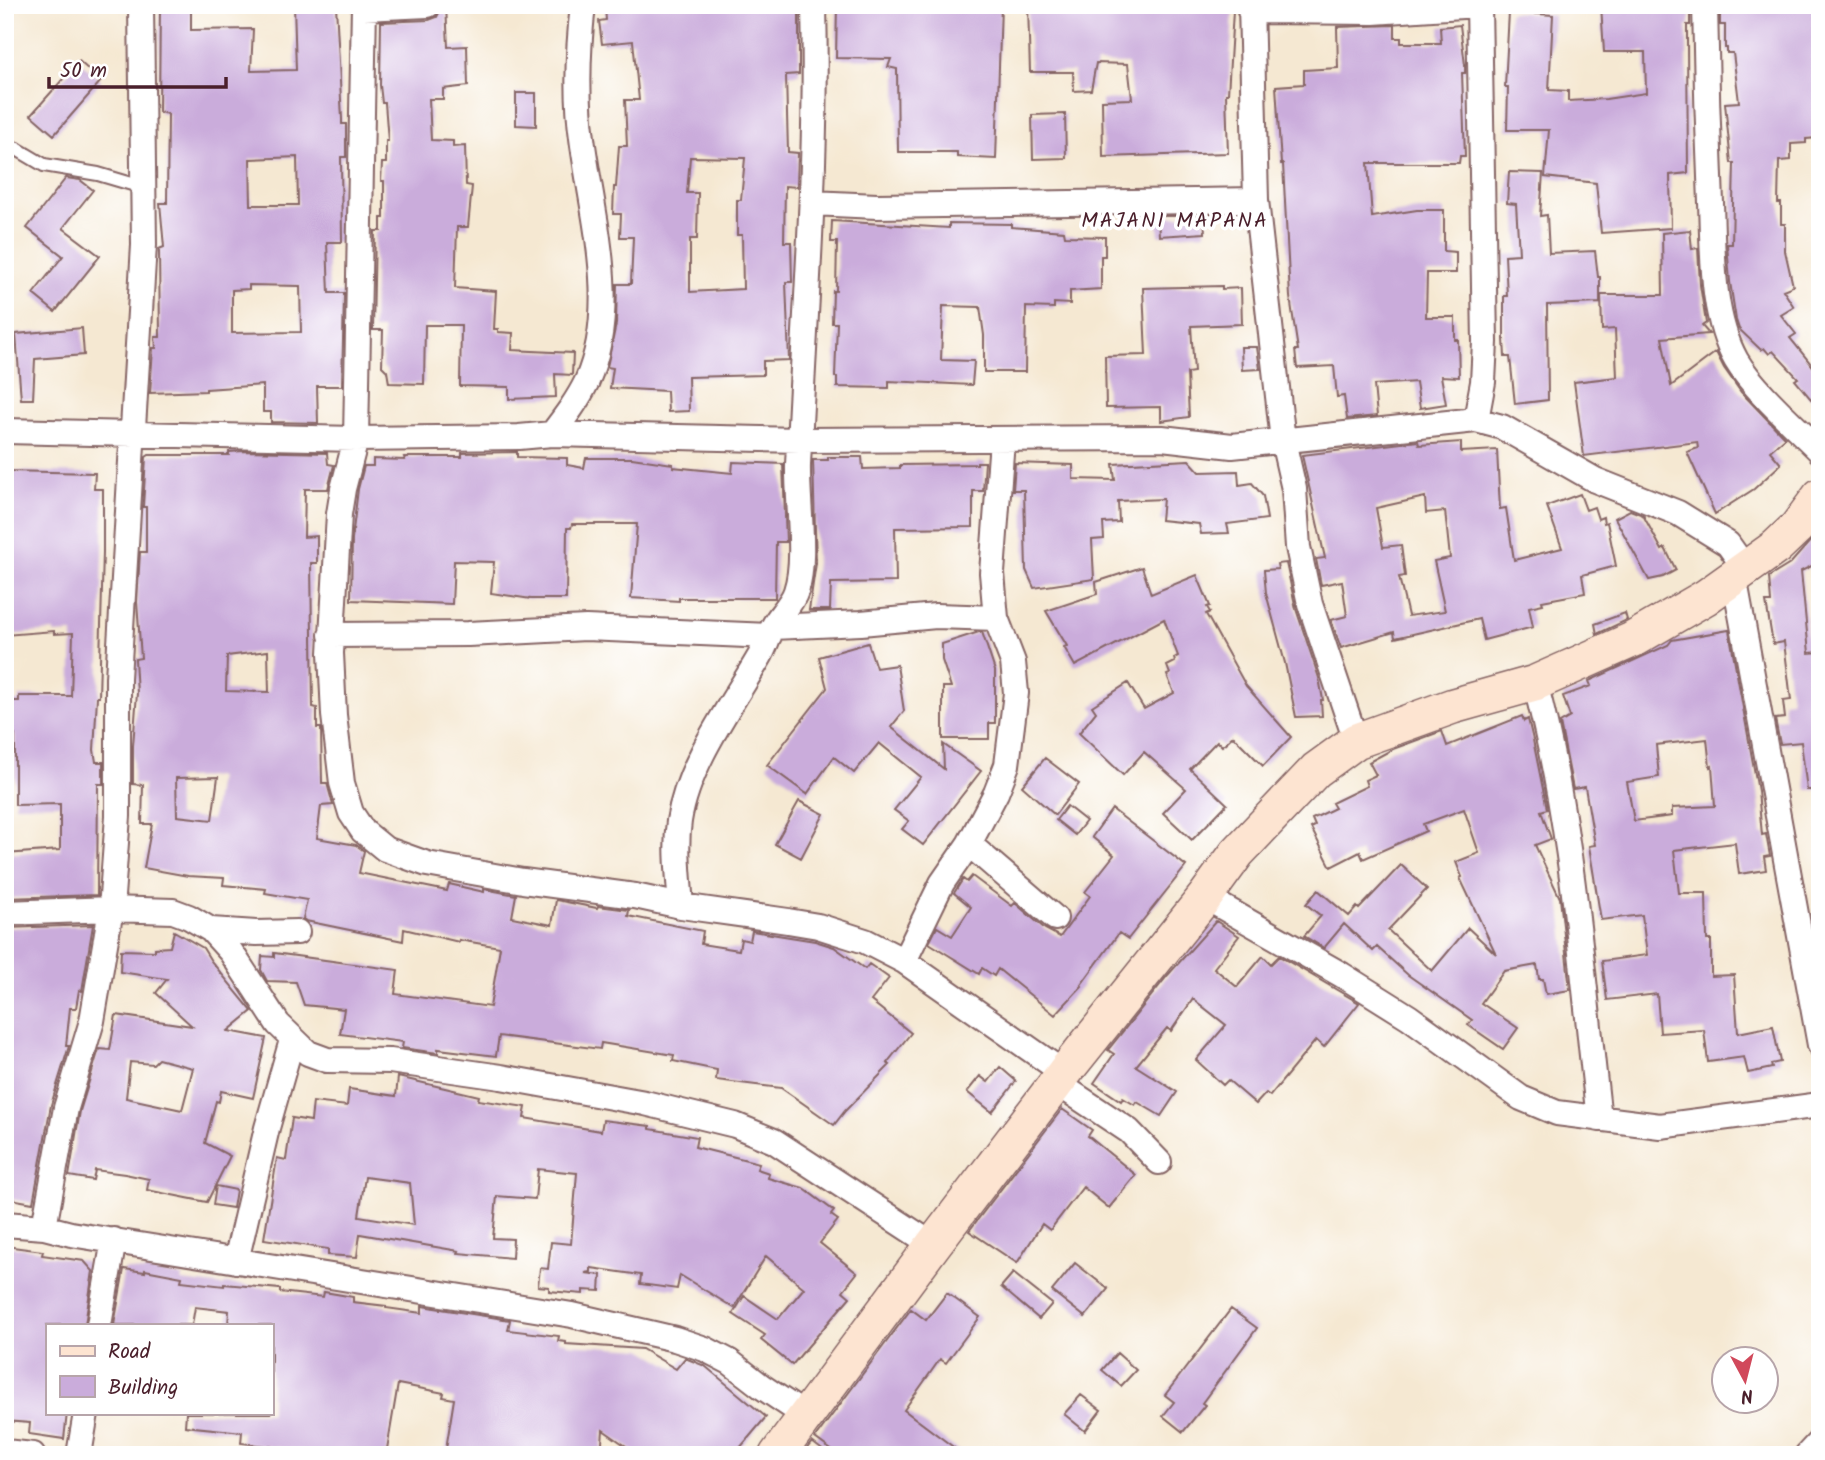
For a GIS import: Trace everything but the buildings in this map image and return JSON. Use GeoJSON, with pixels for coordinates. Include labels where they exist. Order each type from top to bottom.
{"type":"FeatureCollection","features":[{"type":"Feature","properties":{"kind":"main road"},"geometry":{"type":"LineString","coordinates":[[777,1455],[1060,1078],[1237,853],[1315,770],[1356,741],[1453,706],[1535,683],[1632,640],[1706,597],[1776,547],[1797,527],[1820,496]]}},
{"type":"Feature","properties":{"kind":"street"},"geometry":{"type":"LineString","coordinates":[[44,1227],[66,1108],[92,1021],[111,909],[118,816],[118,678],[144,245],[141,5]]}},
{"type":"Feature","properties":{"kind":"street"},"geometry":{"type":"LineString","coordinates":[[428,5],[364,6],[356,439],[343,489],[331,635],[334,715],[342,783],[351,813],[363,831],[385,849],[427,864],[818,926],[865,941],[904,961],[1129,1131],[1160,1162]]}},
{"type":"Feature","properties":{"kind":"street"},"geometry":{"type":"LineString","coordinates":[[552,434],[574,404],[587,380],[598,349],[602,310],[598,240],[578,96],[583,5]]}},
{"type":"Feature","properties":{"kind":"street"},"geometry":{"type":"LineString","coordinates":[[681,906],[677,854],[679,822],[685,796],[711,737],[796,593],[800,545],[798,466],[816,83],[814,5]]}},
{"type":"Feature","properties":{"kind":"street"},"geometry":{"type":"LineString","coordinates":[[1356,741],[1310,604],[1298,547],[1294,489],[1283,441],[1256,200],[1250,8],[1373,12],[1478,5],[1485,342],[1483,382],[1476,420]]}},
{"type":"Feature","properties":{"kind":"street"},"geometry":{"type":"LineString","coordinates":[[1705,5],[1707,130],[1719,314],[1736,360],[1820,451]]}},
{"type":"Feature","properties":{"kind":"street"},"geometry":{"type":"LineString","coordinates":[[812,203],[877,206],[1256,200]]}},
{"type":"Feature","properties":{"kind":"street"},"geometry":{"type":"LineString","coordinates":[[5,431],[356,439],[519,437],[552,434],[800,440],[1162,438],[1232,446],[1476,420],[1502,428],[1595,480],[1678,513],[1728,544],[1740,572],[1820,1045]]}},
{"type":"Feature","properties":{"kind":"street"},"geometry":{"type":"LineString","coordinates":[[904,961],[942,883],[969,844],[996,793],[1007,765],[1016,693],[1013,662],[996,618],[992,573],[1002,440]]}},
{"type":"Feature","properties":{"kind":"street"},"geometry":{"type":"LineString","coordinates":[[331,635],[468,634],[586,628],[771,632],[936,616],[996,618]]}},
{"type":"Feature","properties":{"kind":"street"},"geometry":{"type":"LineString","coordinates":[[1535,683],[1548,731],[1575,902],[1599,1119]]}},
{"type":"Feature","properties":{"kind":"street"},"geometry":{"type":"LineString","coordinates":[[969,844],[1055,918]]}},
{"type":"Feature","properties":{"kind":"street"},"geometry":{"type":"LineString","coordinates":[[1205,897],[1342,975],[1409,1017],[1521,1098],[1557,1113],[1660,1126],[1820,1105]]}},
{"type":"Feature","properties":{"kind":"street"},"geometry":{"type":"LineString","coordinates":[[5,913],[111,909],[173,911],[211,930],[231,952],[278,1024],[308,1053],[327,1060],[390,1061],[501,1077],[645,1103],[735,1125],[774,1141],[933,1245]]}},
{"type":"Feature","properties":{"kind":"street"},"geometry":{"type":"LineString","coordinates":[[211,930],[297,932]]}},
{"type":"Feature","properties":{"kind":"street"},"geometry":{"type":"LineString","coordinates":[[236,1261],[267,1129],[292,1040]]}},
{"type":"Feature","properties":{"kind":"street"},"geometry":{"type":"LineString","coordinates":[[5,1224],[44,1227],[71,1234],[572,1315],[675,1339],[705,1349],[730,1362],[806,1416]]}},
{"type":"Feature","properties":{"kind":"street"},"geometry":{"type":"LineString","coordinates":[[99,1324],[114,1240]]}},
{"type":"Feature","properties":{"kind":"street"},"geometry":{"type":"LineString","coordinates":[[79,1455],[86,1414]]}},
{"type":"Feature","properties":{"kind":"street"},"geometry":{"type":"LineString","coordinates":[[1807,1455],[1820,1441]]}},
{"type":"Feature","properties":{"kind":"street"},"geometry":{"type":"LineString","coordinates":[[5,1452],[33,1455]]}},
{"type":"Feature","properties":{"kind":"lane"},"geometry":{"type":"LineString","coordinates":[[5,145],[44,165],[98,174],[142,187]]}},
{"type":"Feature","properties":{"kind":"district","name":"MAJANI MAPANA"},"geometry":{"type":"Point","coordinates":[1175,221]}}]}
